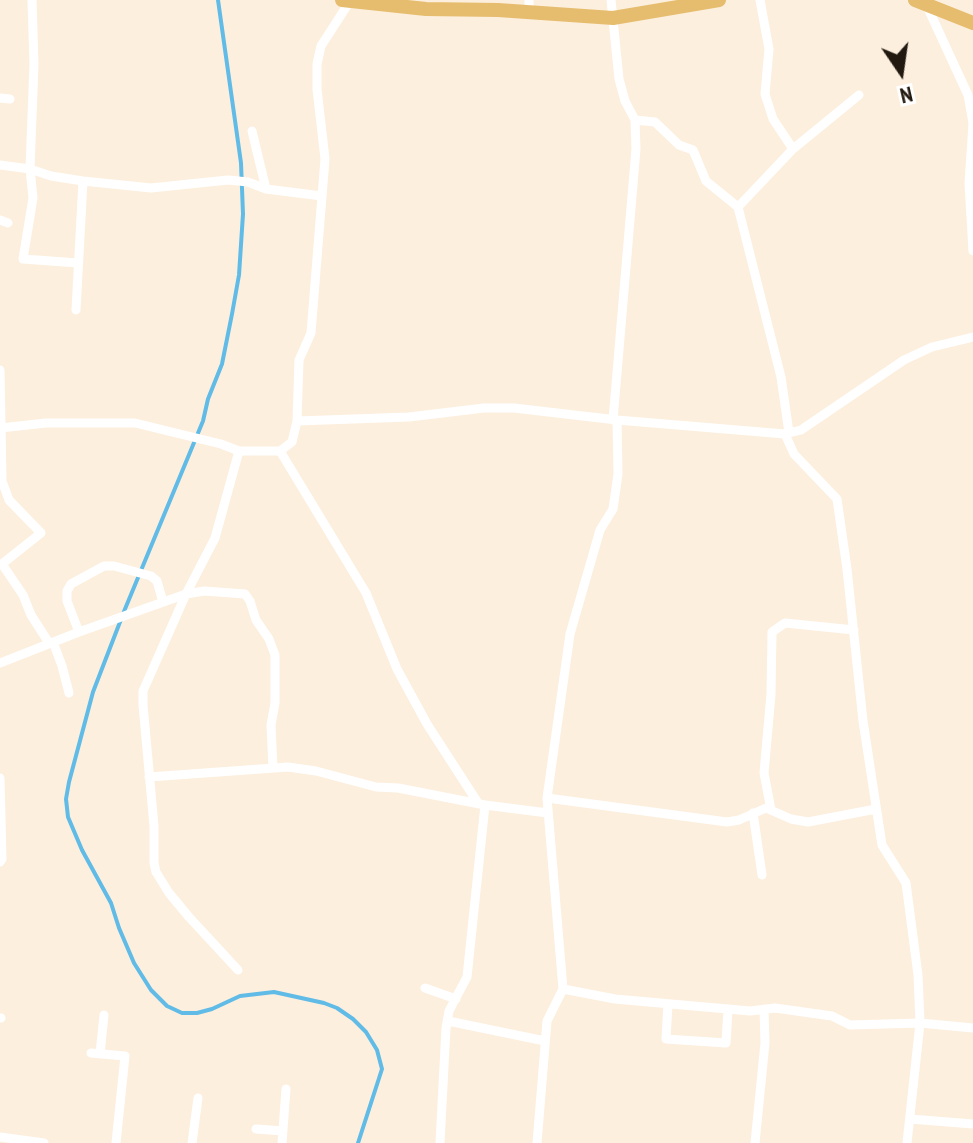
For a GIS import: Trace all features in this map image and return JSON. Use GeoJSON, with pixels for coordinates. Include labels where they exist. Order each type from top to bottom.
{"type":"FeatureCollection","features":[{"type":"Feature","properties":{"kind":"main road"},"geometry":{"type":"LineString","coordinates":[[342,0],[426,9],[529,6],[613,18],[719,0]]}},
{"type":"Feature","properties":{"kind":"main road"},"geometry":{"type":"LineString","coordinates":[[920,2],[973,23]]}},
{"type":"Feature","properties":{"kind":"street"},"geometry":{"type":"LineString","coordinates":[[32,0],[34,64],[30,169],[33,198],[23,259],[78,263]]}},
{"type":"Feature","properties":{"kind":"street"},"geometry":{"type":"LineString","coordinates":[[537,1143],[547,1021],[563,989],[547,798],[570,634],[600,530],[613,509],[618,474],[615,420],[636,149],[635,120],[625,101],[619,79],[611,0]]}},
{"type":"Feature","properties":{"kind":"street"},"geometry":{"type":"LineString","coordinates":[[760,0],[769,49],[765,94],[773,119],[793,149]]}},
{"type":"Feature","properties":{"kind":"street"},"geometry":{"type":"LineString","coordinates":[[1,428],[46,423],[135,423],[239,451],[280,451],[292,442],[297,421],[299,360],[311,333],[325,159],[317,64],[321,46],[350,1]]}},
{"type":"Feature","properties":{"kind":"street"},"geometry":{"type":"LineString","coordinates":[[920,2],[968,95],[973,123],[969,183],[973,251]]}},
{"type":"Feature","properties":{"kind":"street"},"geometry":{"type":"LineString","coordinates":[[738,207],[793,149],[859,95]]}},
{"type":"Feature","properties":{"kind":"street"},"geometry":{"type":"LineString","coordinates":[[635,120],[655,122],[679,145],[693,150],[706,181],[738,207],[781,377],[787,433],[794,454],[837,499],[863,721],[882,845],[906,883],[918,975],[920,1023],[907,1143]]}},
{"type":"Feature","properties":{"kind":"street"},"geometry":{"type":"LineString","coordinates":[[252,131],[266,189]]}},
{"type":"Feature","properties":{"kind":"street"},"geometry":{"type":"LineString","coordinates":[[0,165],[83,181],[151,188],[228,180],[248,182],[266,189],[322,196]]}},
{"type":"Feature","properties":{"kind":"street"},"geometry":{"type":"LineString","coordinates":[[76,310],[83,181]]}},
{"type":"Feature","properties":{"kind":"street"},"geometry":{"type":"LineString","coordinates":[[297,421],[409,417],[484,408],[514,408],[615,420],[787,433],[801,430],[904,360],[932,347],[973,337]]}},
{"type":"Feature","properties":{"kind":"street"},"geometry":{"type":"LineString","coordinates":[[0,370],[2,481],[9,500],[41,533],[2,564],[51,643],[62,666],[69,693]]}},
{"type":"Feature","properties":{"kind":"street"},"geometry":{"type":"LineString","coordinates":[[238,970],[189,917],[156,872],[143,691],[215,538],[239,451]]}},
{"type":"Feature","properties":{"kind":"street"},"geometry":{"type":"LineString","coordinates":[[280,451],[366,593],[397,669],[427,724],[481,804],[467,977],[449,1011],[440,1143]]}},
{"type":"Feature","properties":{"kind":"street"},"geometry":{"type":"LineString","coordinates":[[79,632],[67,601],[67,591],[71,584],[104,566],[151,576],[157,581],[163,602]]}},
{"type":"Feature","properties":{"kind":"street"},"geometry":{"type":"LineString","coordinates":[[0,663],[186,594],[204,591],[245,594],[275,655],[275,703],[271,725],[273,768]]}},
{"type":"Feature","properties":{"kind":"street"},"geometry":{"type":"LineString","coordinates":[[771,810],[764,773],[771,694],[772,632],[785,623],[854,630]]}},
{"type":"Feature","properties":{"kind":"street"},"geometry":{"type":"LineString","coordinates":[[149,777],[288,767],[376,787],[548,813]]}},
{"type":"Feature","properties":{"kind":"street"},"geometry":{"type":"LineString","coordinates":[[0,778],[0,862]]}},
{"type":"Feature","properties":{"kind":"street"},"geometry":{"type":"LineString","coordinates":[[547,798],[727,822],[766,808],[791,819],[808,822],[876,809]]}},
{"type":"Feature","properties":{"kind":"street"},"geometry":{"type":"LineString","coordinates":[[753,813],[762,875]]}},
{"type":"Feature","properties":{"kind":"street"},"geometry":{"type":"LineString","coordinates":[[425,988],[456,999]]}},
{"type":"Feature","properties":{"kind":"street"},"geometry":{"type":"LineString","coordinates":[[563,989],[615,999],[668,1004],[750,1011],[775,1008],[832,1016],[850,1025],[920,1023],[973,1028]]}},
{"type":"Feature","properties":{"kind":"street"},"geometry":{"type":"LineString","coordinates":[[668,1004],[666,1039],[726,1043],[728,1009]]}},
{"type":"Feature","properties":{"kind":"street"},"geometry":{"type":"LineString","coordinates":[[755,1143],[765,1043],[764,1009]]}},
{"type":"Feature","properties":{"kind":"street"},"geometry":{"type":"LineString","coordinates":[[104,1015],[96,1053],[125,1056],[116,1143]]}},
{"type":"Feature","properties":{"kind":"street"},"geometry":{"type":"LineString","coordinates":[[448,1021],[545,1041]]}},
{"type":"Feature","properties":{"kind":"street"},"geometry":{"type":"LineString","coordinates":[[282,1143],[286,1089]]}},
{"type":"Feature","properties":{"kind":"street"},"geometry":{"type":"LineString","coordinates":[[192,1143],[198,1098]]}},
{"type":"Feature","properties":{"kind":"street"},"geometry":{"type":"LineString","coordinates":[[910,1119],[973,1124]]}},
{"type":"Feature","properties":{"kind":"street"},"geometry":{"type":"LineString","coordinates":[[256,1129],[283,1131]]}},
{"type":"Feature","properties":{"kind":"street"},"geometry":{"type":"LineString","coordinates":[[0,1137],[38,1143]]}},
{"type":"Feature","properties":{"kind":"waterway"},"geometry":{"type":"LineString","coordinates":[[218,0],[241,163],[243,214],[239,275],[232,314],[222,364],[203,421],[93,692],[69,782],[66,799],[68,817],[111,903],[134,963],[151,990],[167,1006],[182,1013],[197,1013],[240,996],[274,992],[337,1008],[366,1032],[377,1050],[382,1069],[358,1143]]}}]}
